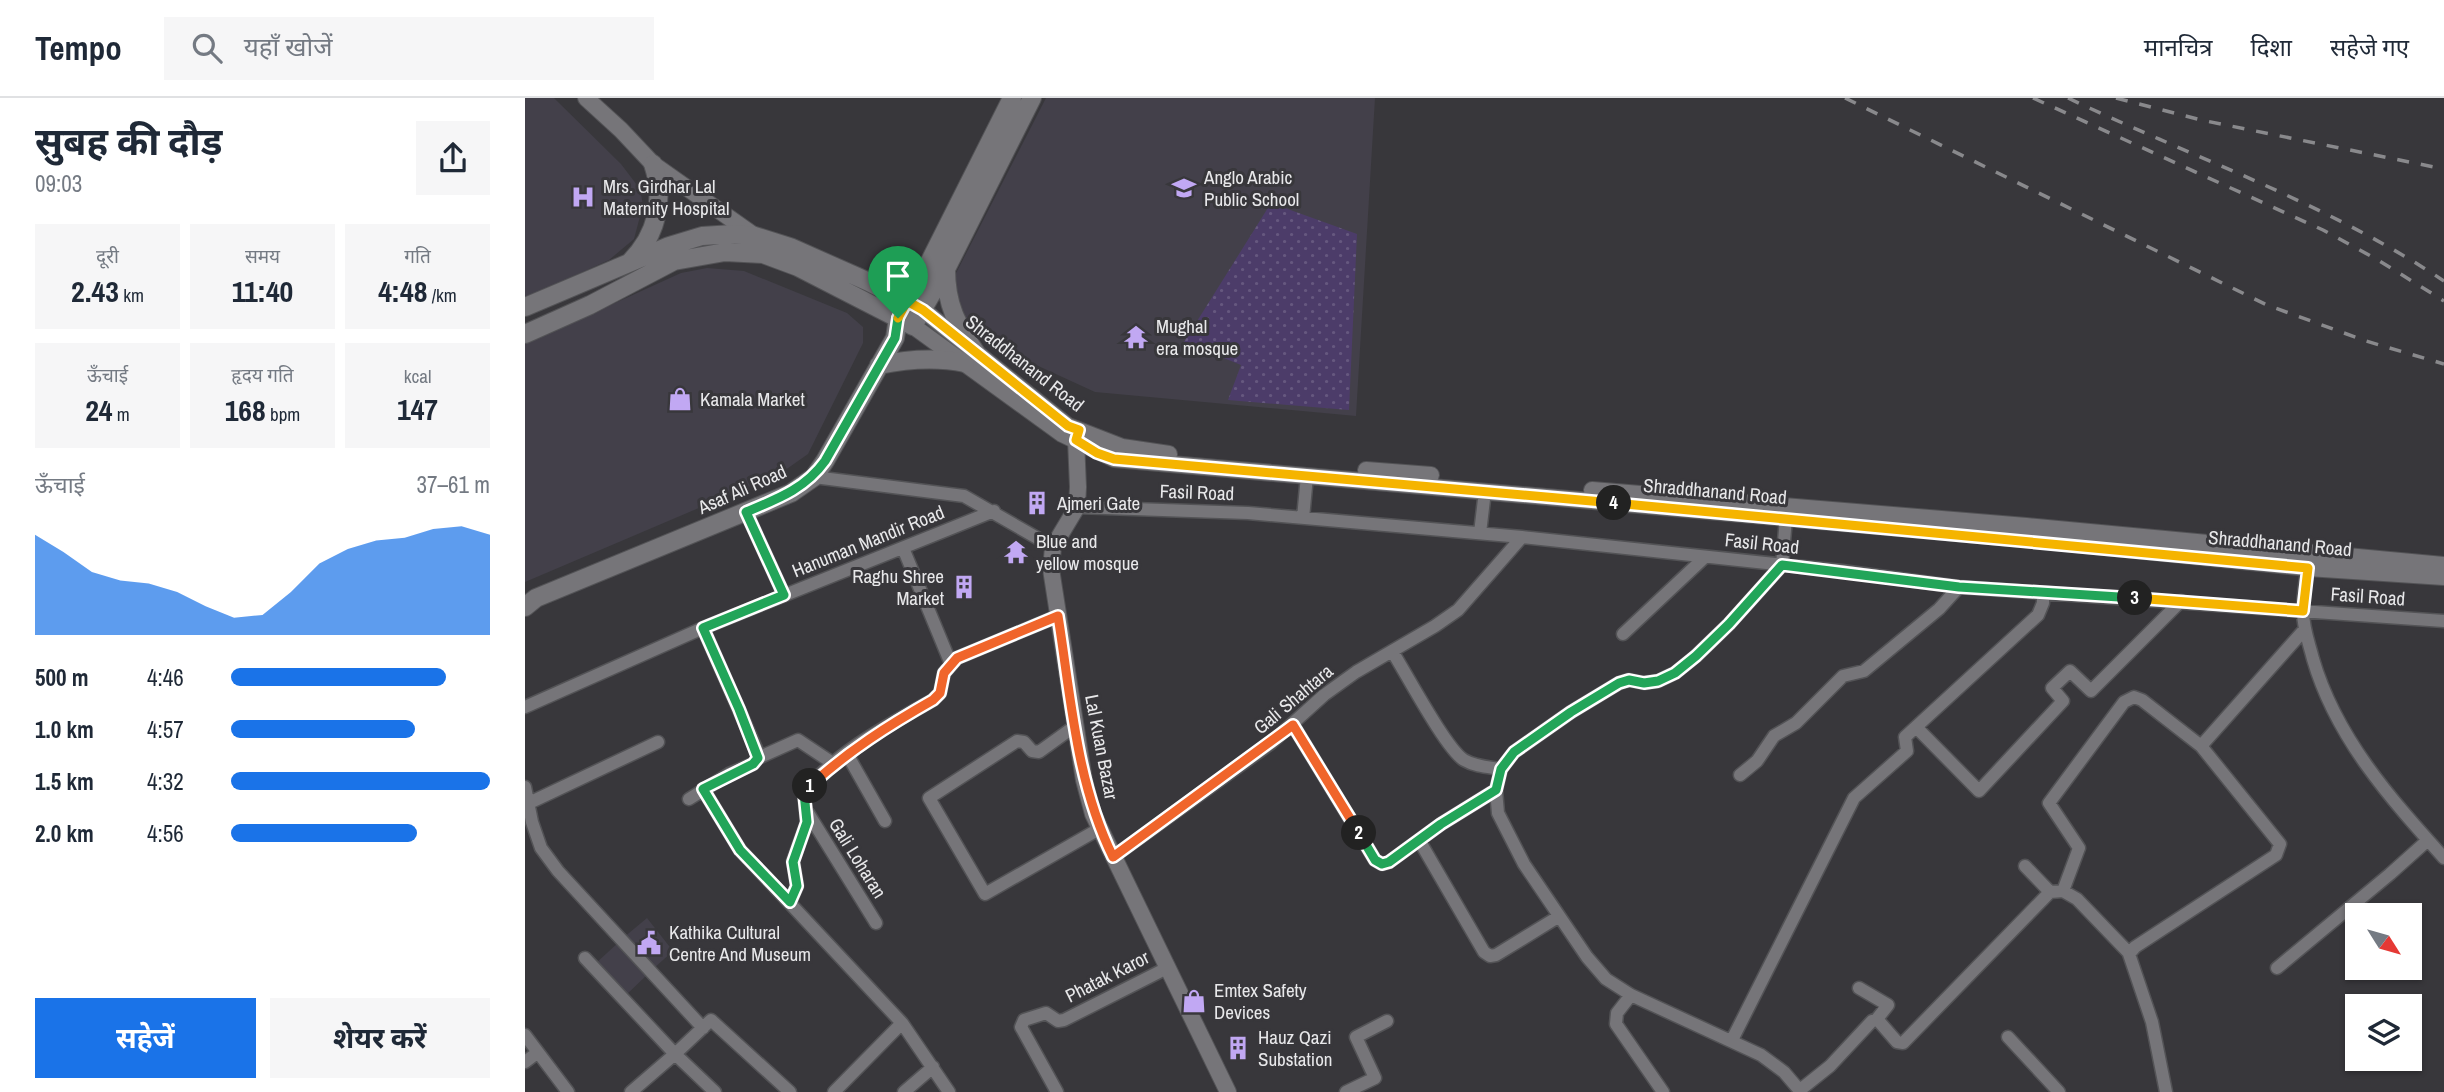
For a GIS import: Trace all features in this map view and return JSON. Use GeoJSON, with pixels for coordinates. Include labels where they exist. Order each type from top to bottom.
{"type":"FeatureCollection","features":[{"type":"Feature","properties":{"kind":"main road"},"geometry":{"type":"LineString","coordinates":[[879,365],[928,359],[970,358],[938,266],[1012,98]]}},
{"type":"Feature","properties":{"kind":"main road"},"geometry":{"type":"LineString","coordinates":[[525,334],[590,305],[674,261],[725,252],[774,257],[906,322],[1032,98]]}},
{"type":"Feature","properties":{"kind":"main road"},"geometry":{"type":"LineString","coordinates":[[628,264],[644,245],[655,223],[659,190],[653,164]]}},
{"type":"Feature","properties":{"kind":"main road"},"geometry":{"type":"LineString","coordinates":[[525,307],[669,246],[702,236],[733,234],[755,236],[790,247],[915,305]]}},
{"type":"Feature","properties":{"kind":"main road"},"geometry":{"type":"LineString","coordinates":[[869,282],[888,285],[938,266]]}},
{"type":"Feature","properties":{"kind":"main road","name":"Asaf Ali Road"},"geometry":{"type":"LineString","coordinates":[[529,601],[791,493],[814,477],[906,322]]}},
{"type":"Feature","properties":{"kind":"street"},"geometry":{"type":"LineString","coordinates":[[586,98],[653,164],[755,236]]}},
{"type":"Feature","properties":{"kind":"street","name":"Shraddhanand Road"},"geometry":{"type":"LineString","coordinates":[[915,305],[970,358],[1052,427],[1122,447],[1183,456],[1394,472],[2309,560],[2444,577]]}},
{"type":"Feature","properties":{"kind":"street","name":"Shraddhanand Road"},"geometry":{"type":"LineString","coordinates":[[906,322],[970,358]]}},
{"type":"Feature","properties":{"kind":"street"},"geometry":{"type":"LineString","coordinates":[[814,477],[964,496],[1053,547],[1077,507],[1078,435]]}},
{"type":"Feature","properties":{"kind":"street","name":"Shraddhanand Road"},"geometry":{"type":"LineString","coordinates":[[1078,435],[1097,453],[1114,459],[1786,518],[2112,541]]}},
{"type":"Feature","properties":{"kind":"street"},"geometry":{"type":"LineString","coordinates":[[1303,518],[1307,476]]}},
{"type":"Feature","properties":{"kind":"street"},"geometry":{"type":"LineString","coordinates":[[1480,533],[1485,491]]}},
{"type":"Feature","properties":{"kind":"street","name":"Fasil Road"},"geometry":{"type":"LineString","coordinates":[[1077,507],[1248,513],[1522,537],[1959,587],[2444,621]]}},
{"type":"Feature","properties":{"kind":"street","name":"Hanuman Mandir Road"},"geometry":{"type":"LineString","coordinates":[[525,707],[703,628],[994,511]]}},
{"type":"Feature","properties":{"kind":"street"},"geometry":{"type":"LineString","coordinates":[[746,512],[784,595]]}},
{"type":"Feature","properties":{"kind":"street"},"geometry":{"type":"LineString","coordinates":[[1786,518],[1782,565],[1729,624],[1675,673],[1658,681],[1644,683],[1629,680],[1619,683],[1571,712],[1514,752],[1501,769],[1496,790],[1498,813],[1524,864],[1558,917],[1606,979],[1631,995],[1761,1055],[1784,1072],[1800,1091],[1831,1066],[1888,1005],[1859,988]]}},
{"type":"Feature","properties":{"kind":"street","name":"Gali Shahtara"},"geometry":{"type":"LineString","coordinates":[[1113,857],[1293,725],[1324,695],[1356,672],[1458,610],[1522,537]]}},
{"type":"Feature","properties":{"kind":"street","name":"Lal Kuan Bazar"},"geometry":{"type":"LineString","coordinates":[[1053,547],[1051,569],[1075,726],[1084,780],[1099,830],[1228,1092]]}},
{"type":"Feature","properties":{"kind":"street"},"geometry":{"type":"LineString","coordinates":[[903,548],[951,664]]}},
{"type":"Feature","properties":{"kind":"street"},"geometry":{"type":"LineString","coordinates":[[1623,634],[1705,557]]}},
{"type":"Feature","properties":{"kind":"street"},"geometry":{"type":"LineString","coordinates":[[2309,560],[2303,611],[2305,629],[2318,675],[2344,732],[2364,764],[2444,858]]}},
{"type":"Feature","properties":{"kind":"street","name":"Shraddhanand Road"},"geometry":{"type":"LineString","coordinates":[[2309,560],[2444,565]]}},
{"type":"Feature","properties":{"kind":"street"},"geometry":{"type":"LineString","coordinates":[[1740,775],[1757,761],[1774,736],[1796,723],[1843,676],[1864,671],[1939,609],[1959,587]]}},
{"type":"Feature","properties":{"kind":"street"},"geometry":{"type":"LineString","coordinates":[[1732,1040],[1854,798],[1906,751],[1905,737],[2038,615],[2043,603],[2043,593]]}},
{"type":"Feature","properties":{"kind":"street"},"geometry":{"type":"LineString","coordinates":[[1916,727],[1979,791],[2063,701],[2052,688],[2070,671],[2091,691],[2181,601]]}},
{"type":"Feature","properties":{"kind":"street"},"geometry":{"type":"LineString","coordinates":[[790,902],[797,886],[793,862],[807,822],[804,793],[834,764],[877,732],[933,700],[940,693],[944,673],[957,658],[1058,616]]}},
{"type":"Feature","properties":{"kind":"street"},"geometry":{"type":"LineString","coordinates":[[703,628],[749,731],[758,758]]}},
{"type":"Feature","properties":{"kind":"street"},"geometry":{"type":"LineString","coordinates":[[2201,746],[2305,629]]}},
{"type":"Feature","properties":{"kind":"street"},"geometry":{"type":"LineString","coordinates":[[1392,651],[1461,758],[1474,765],[1501,769]]}},
{"type":"Feature","properties":{"kind":"street"},"geometry":{"type":"LineString","coordinates":[[1877,1019],[1882,1021],[1897,1042],[1903,1043],[2057,892],[2079,848],[2049,803],[2124,702],[2134,697],[2201,746],[2280,844],[2279,852],[2129,953]]}},
{"type":"Feature","properties":{"kind":"street"},"geometry":{"type":"LineString","coordinates":[[1293,725],[1375,860],[1382,864],[1389,862],[1496,790]]}},
{"type":"Feature","properties":{"kind":"street"},"geometry":{"type":"LineString","coordinates":[[1075,726],[1039,752],[1031,751],[1024,743],[1017,741],[929,798],[985,894],[1099,830]]}},
{"type":"Feature","properties":{"kind":"street"},"geometry":{"type":"LineString","coordinates":[[689,799],[753,764],[758,758],[798,740],[834,764]]}},
{"type":"Feature","properties":{"kind":"street"},"geometry":{"type":"LineString","coordinates":[[529,803],[658,742]]}},
{"type":"Feature","properties":{"kind":"street"},"geometry":{"type":"LineString","coordinates":[[847,754],[885,821]]}},
{"type":"Feature","properties":{"kind":"street"},"geometry":{"type":"LineString","coordinates":[[525,788],[541,848],[558,871],[707,1024],[790,1092]]}},
{"type":"Feature","properties":{"kind":"street"},"geometry":{"type":"LineString","coordinates":[[703,789],[740,850],[902,1023],[949,1092]]}},
{"type":"Feature","properties":{"kind":"street","name":"Gali Loharan"},"geometry":{"type":"LineString","coordinates":[[807,813],[876,923]]}},
{"type":"Feature","properties":{"kind":"street"},"geometry":{"type":"LineString","coordinates":[[1419,840],[1484,952],[1490,956],[1558,917]]}},
{"type":"Feature","properties":{"kind":"street"},"geometry":{"type":"LineString","coordinates":[[2277,968],[2428,840]]}},
{"type":"Feature","properties":{"kind":"street"},"geometry":{"type":"LineString","coordinates":[[2025,866],[2057,892],[2077,899],[2129,953],[2153,1022],[2166,1092]]}},
{"type":"Feature","properties":{"kind":"street"},"geometry":{"type":"LineString","coordinates":[[585,958],[708,1090]]}},
{"type":"Feature","properties":{"kind":"street","name":"Phatak Karor"},"geometry":{"type":"LineString","coordinates":[[1057,1092],[1021,1027],[1024,1020],[1046,1013],[1058,1021],[1064,1020],[1167,968]]}},
{"type":"Feature","properties":{"kind":"street"},"geometry":{"type":"LineString","coordinates":[[1631,995],[1617,1013],[1616,1024],[1663,1092]]}},
{"type":"Feature","properties":{"kind":"street"},"geometry":{"type":"LineString","coordinates":[[1346,1092],[1375,1077],[1356,1037],[1387,1021]]}},
{"type":"Feature","properties":{"kind":"street"},"geometry":{"type":"LineString","coordinates":[[834,1092],[902,1023]]}},
{"type":"Feature","properties":{"kind":"street"},"geometry":{"type":"LineString","coordinates":[[631,1092],[707,1024]]}},
{"type":"Feature","properties":{"kind":"street"},"geometry":{"type":"LineString","coordinates":[[525,1035],[568,1092]]}},
{"type":"Feature","properties":{"kind":"street"},"geometry":{"type":"LineString","coordinates":[[2008,1037],[2059,1092]]}},
{"type":"Feature","properties":{"kind":"street"},"geometry":{"type":"LineString","coordinates":[[525,1062],[537,1054]]}},
{"type":"Feature","properties":{"kind":"street"},"geometry":{"type":"LineString","coordinates":[[904,1092],[933,1067]]}},
{"type":"Feature","properties":{"kind":"shaded area","name":"Mrs. Girdhar Lal Maternity Hospital"},"geometry":{"type":"Polygon","coordinates":[[[525,98],[554,98],[621,164],[640,189],[643,205],[634,239],[609,260],[525,298],[525,98]]]}},
{"type":"Feature","properties":{"kind":"shaded area","name":"Anglo Arabic Public School"},"geometry":{"type":"Polygon","coordinates":[[[1046,98],[1375,98],[1356,416],[1095,392],[988,343],[963,317],[953,279],[1046,98]]]}},
{"type":"Feature","properties":{"kind":"shaded area"},"geometry":{"type":"Polygon","coordinates":[[[1271,203],[1357,234],[1349,410],[1228,400],[1241,365],[1184,342],[1271,203]]]}},
{"type":"Feature","properties":{"kind":"shaded area","name":"Kamala Market"},"geometry":{"type":"Polygon","coordinates":[[[707,268],[744,271],[847,313],[863,327],[863,343],[808,454],[781,473],[525,582],[525,344],[681,273],[707,268]]]}},
{"type":"Feature","properties":{"kind":"shaded area"},"geometry":{"type":"Polygon","coordinates":[[[647,918],[673,951],[653,969],[623,938],[647,918]]]}},
{"type":"Feature","properties":{"kind":"shaded area"},"geometry":{"type":"Polygon","coordinates":[[[619,942],[648,974],[624,997],[595,964],[619,942]]]}},
{"type":"Feature","properties":{"kind":"railway"},"geometry":{"type":"LineString","coordinates":[[1845,98],[2267,305],[2366,341],[2444,364]]}},
{"type":"Feature","properties":{"kind":"railway"},"geometry":{"type":"LineString","coordinates":[[2033,98],[2323,230],[2444,301]]}},
{"type":"Feature","properties":{"kind":"railway"},"geometry":{"type":"LineString","coordinates":[[2068,98],[2307,205],[2354,228],[2444,281]]}},
{"type":"Feature","properties":{"kind":"railway"},"geometry":{"type":"LineString","coordinates":[[2116,98],[2201,120],[2444,169]]}},
{"type":"Feature","properties":{"kind":"place","name":"Anglo Arabic Public School"},"geometry":{"type":"Point","coordinates":[1184,188]}},
{"type":"Feature","properties":{"kind":"place","name":"Mrs. Girdhar Lal Maternity Hospital"},"geometry":{"type":"Point","coordinates":[583,197]}},
{"type":"Feature","properties":{"kind":"place","name":"Mughal era mosque"},"geometry":{"type":"Point","coordinates":[1136,337]}},
{"type":"Feature","properties":{"kind":"place","name":"Kamala Market"},"geometry":{"type":"Point","coordinates":[680,399]}},
{"type":"Feature","properties":{"kind":"place","name":"Ajmeri Gate"},"geometry":{"type":"Point","coordinates":[1037,503]}},
{"type":"Feature","properties":{"kind":"place","name":"Blue and yellow mosque"},"geometry":{"type":"Point","coordinates":[1016,552]}},
{"type":"Feature","properties":{"kind":"place","name":"Raghu Shree Market"},"geometry":{"type":"Point","coordinates":[964,587]}},
{"type":"Feature","properties":{"kind":"place","name":"Kathika Cultural Centre And Museum"},"geometry":{"type":"Point","coordinates":[649,943]}},
{"type":"Feature","properties":{"kind":"place","name":"Emtex Safety Devices"},"geometry":{"type":"Point","coordinates":[1194,1001]}},
{"type":"Feature","properties":{"kind":"place","name":"Hauz Qazi Substation"},"geometry":{"type":"Point","coordinates":[1238,1048]}},
{"type":"Feature","properties":{"kind":"route"},"geometry":{"type":"LineString","coordinates":[[907,301],[923,310],[1068,426],[1079,430],[1076,440],[1097,453],[1114,459],[2046,541],[2308,568],[2303,611],[1959,587],[1782,565],[1729,624],[1675,673],[1658,681],[1644,683],[1629,680],[1619,683],[1571,712],[1514,752],[1501,769],[1496,790],[1441,824],[1389,862],[1382,864],[1375,860],[1293,725],[1113,857],[1099,830],[1084,780],[1058,616],[957,658],[944,673],[940,693],[933,700],[877,732],[834,764],[808,788],[804,793],[807,822],[793,862],[798,878],[797,886],[790,902],[740,850],[703,789],[753,764],[758,753],[703,628],[784,595],[746,512],[791,493],[814,477],[895,338],[898,318],[907,301]]}}]}
